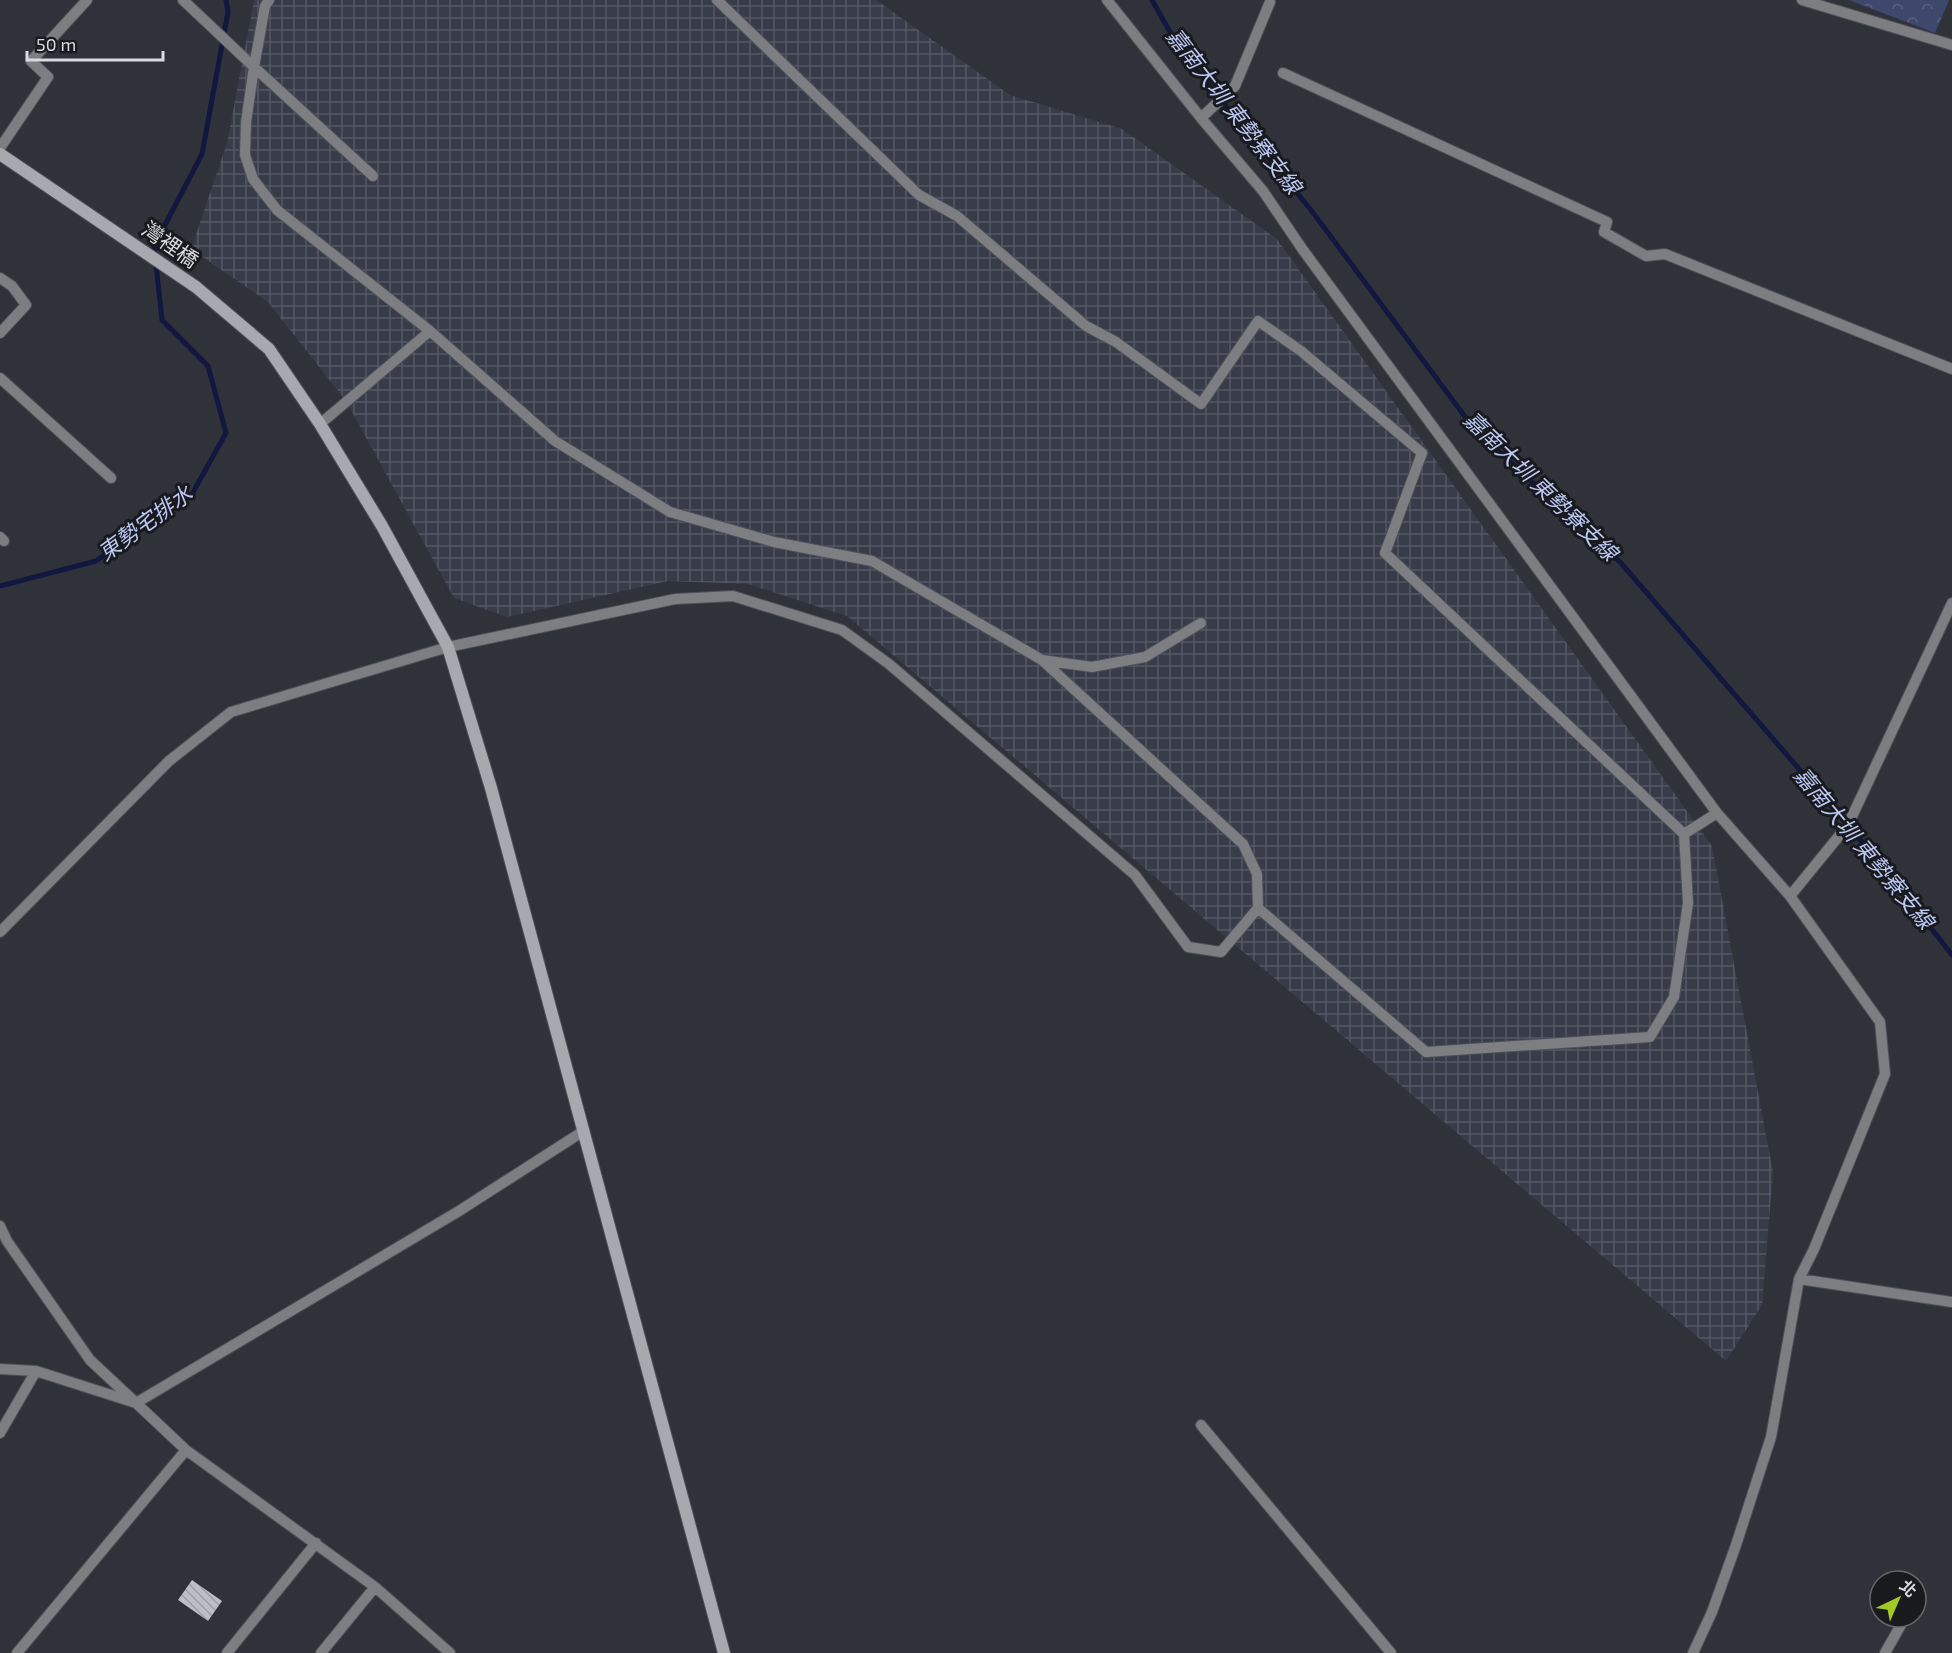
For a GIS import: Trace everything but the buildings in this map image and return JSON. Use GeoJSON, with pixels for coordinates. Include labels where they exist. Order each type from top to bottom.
{"type":"FeatureCollection","features":[{"type":"Feature","properties":{"kind":"street","name":"灣裡橋"},"geometry":{"type":"LineString","coordinates":[[0,154],[196,287],[269,349],[320,424],[382,526],[448,647],[491,788],[724,1653]]}},
{"type":"Feature","properties":{"kind":"lane"},"geometry":{"type":"LineString","coordinates":[[0,148],[48,77],[31,61],[87,0]]}},
{"type":"Feature","properties":{"kind":"lane"},"geometry":{"type":"LineString","coordinates":[[183,0],[373,176]]}},
{"type":"Feature","properties":{"kind":"lane"},"geometry":{"type":"LineString","coordinates":[[0,932],[169,761],[231,712],[448,647],[675,600],[733,596],[842,630],[889,663],[1136,874],[1188,947],[1221,952],[1258,909],[1257,874],[1243,844],[1042,660],[872,561],[774,542],[670,512],[555,441],[429,331],[277,210],[253,179],[245,155],[246,122],[254,67],[265,6],[269,0]]}},
{"type":"Feature","properties":{"kind":"lane"},"geometry":{"type":"LineString","coordinates":[[717,0],[918,195],[957,216],[1086,326],[1116,342],[1201,404],[1258,321],[1301,351],[1422,453],[1385,553],[1684,834],[1688,903],[1674,997],[1650,1037],[1426,1052],[1258,909]]}},
{"type":"Feature","properties":{"kind":"lane"},"geometry":{"type":"LineString","coordinates":[[1107,0],[1109,6],[1263,191],[1303,250],[1717,813],[1790,896],[1880,1022],[1885,1074],[1814,1249],[1799,1278],[1771,1437],[1712,1612],[1693,1653]]}},
{"type":"Feature","properties":{"kind":"lane"},"geometry":{"type":"LineString","coordinates":[[1802,0],[1952,45]]}},
{"type":"Feature","properties":{"kind":"lane"},"geometry":{"type":"LineString","coordinates":[[1201,118],[1235,86],[1270,2]]}},
{"type":"Feature","properties":{"kind":"lane"},"geometry":{"type":"LineString","coordinates":[[1282,73],[1607,222],[1604,232],[1646,256],[1665,254],[1952,369]]}},
{"type":"Feature","properties":{"kind":"lane"},"geometry":{"type":"LineString","coordinates":[[0,278],[12,286],[26,305],[0,333]]}},
{"type":"Feature","properties":{"kind":"lane"},"geometry":{"type":"LineString","coordinates":[[320,424],[429,331]]}},
{"type":"Feature","properties":{"kind":"lane"},"geometry":{"type":"LineString","coordinates":[[0,378],[111,478]]}},
{"type":"Feature","properties":{"kind":"lane"},"geometry":{"type":"LineString","coordinates":[[1790,896],[1848,825],[1952,603]]}},
{"type":"Feature","properties":{"kind":"lane"},"geometry":{"type":"LineString","coordinates":[[1042,660],[1092,667],[1145,657],[1200,623]]}},
{"type":"Feature","properties":{"kind":"lane"},"geometry":{"type":"LineString","coordinates":[[1684,834],[1717,813]]}},
{"type":"Feature","properties":{"kind":"lane"},"geometry":{"type":"LineString","coordinates":[[0,1369],[36,1371],[136,1403],[459,1210],[582,1132]]}},
{"type":"Feature","properties":{"kind":"lane"},"geometry":{"type":"LineString","coordinates":[[0,1226],[7,1241],[90,1360],[186,1450],[375,1587],[450,1653]]}},
{"type":"Feature","properties":{"kind":"lane"},"geometry":{"type":"LineString","coordinates":[[1799,1278],[1952,1302]]}},
{"type":"Feature","properties":{"kind":"lane"},"geometry":{"type":"LineString","coordinates":[[0,1433],[36,1371]]}},
{"type":"Feature","properties":{"kind":"lane"},"geometry":{"type":"LineString","coordinates":[[1202,1425],[1391,1653]]}},
{"type":"Feature","properties":{"kind":"lane"},"geometry":{"type":"LineString","coordinates":[[18,1653],[186,1450]]}},
{"type":"Feature","properties":{"kind":"lane"},"geometry":{"type":"LineString","coordinates":[[227,1653],[316,1543]]}},
{"type":"Feature","properties":{"kind":"lane"},"geometry":{"type":"LineString","coordinates":[[321,1653],[375,1587]]}},
{"type":"Feature","properties":{"kind":"lane"},"geometry":{"type":"LineString","coordinates":[[1885,1653],[1899,1629]]}},
{"type":"Feature","properties":{"kind":"shaded area"},"geometry":{"type":"Polygon","coordinates":[[[254,0],[876,0],[1010,95],[1122,129],[1277,239],[1712,846],[1773,1172],[1762,1305],[1726,1361],[847,616],[748,584],[668,581],[507,617],[454,598],[346,401],[268,302],[191,249],[227,143],[254,0]]]}},
{"type":"Feature","properties":{"kind":"green space"},"geometry":{"type":"Polygon","coordinates":[[[1849,0],[1949,0],[1935,33],[1849,0]]]}},
{"type":"Feature","properties":{"kind":"waterway","name":"東勢宅排水"},"geometry":{"type":"LineString","coordinates":[[0,586],[96,561],[192,494],[226,433],[208,366],[162,320],[154,246],[202,154],[228,12],[226,0]]}},
{"type":"Feature","properties":{"kind":"waterway","name":"嘉南大圳 東勢寮支線"},"geometry":{"type":"LineString","coordinates":[[1152,0],[1179,48],[1311,210],[1475,430],[1620,562],[1883,866],[1952,955]]}}]}
